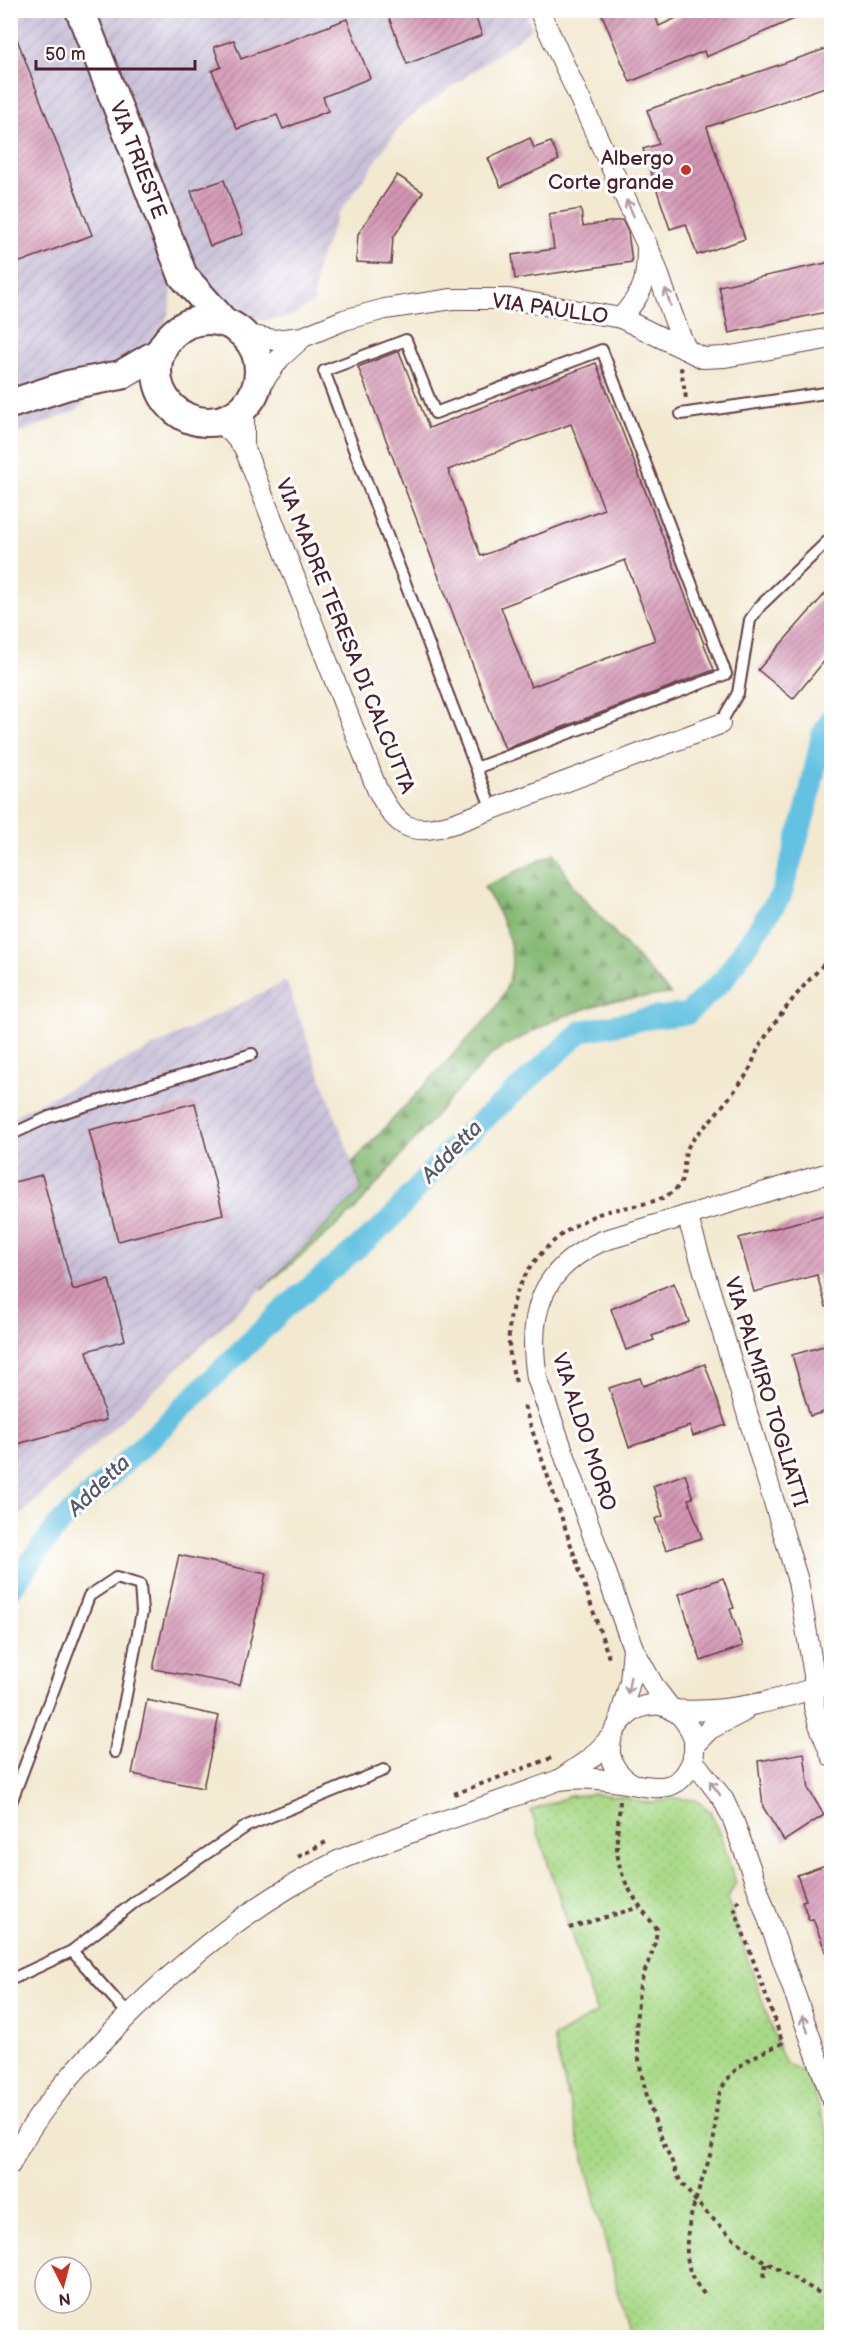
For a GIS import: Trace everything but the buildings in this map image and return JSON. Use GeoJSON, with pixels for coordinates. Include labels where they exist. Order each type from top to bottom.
{"type":"FeatureCollection","features":[{"type":"Feature","properties":{"kind":"street","name":"VIA TRIESTE"},"geometry":{"type":"LineString","coordinates":[[80,10],[183,276],[234,328]]}},
{"type":"Feature","properties":{"kind":"street"},"geometry":{"type":"LineString","coordinates":[[539,10],[664,283],[677,330],[687,350]]}},
{"type":"Feature","properties":{"kind":"street"},"geometry":{"type":"LineString","coordinates":[[621,318],[642,291],[647,276],[647,245]]}},
{"type":"Feature","properties":{"kind":"street","name":"VIA TRIESTE"},"geometry":{"type":"LineString","coordinates":[[166,343],[179,313],[183,276]]}},
{"type":"Feature","properties":{"kind":"street","name":"VIA PAULLO"},"geometry":{"type":"LineString","coordinates":[[10,404],[68,385],[121,375],[166,343],[183,326],[196,321],[210,320],[274,340],[303,337],[344,320],[385,309],[452,299],[509,299],[621,318],[703,358],[725,357],[831,338]]}},
{"type":"Feature","properties":{"kind":"street"},"geometry":{"type":"LineString","coordinates":[[234,328],[253,347],[258,362],[258,378],[249,400]]}},
{"type":"Feature","properties":{"kind":"street","name":"VIA PAULLO"},"geometry":{"type":"LineString","coordinates":[[103,380],[163,396],[173,408],[186,417],[201,421],[216,421],[231,416],[249,400],[279,358],[303,337]]}},
{"type":"Feature","properties":{"kind":"street"},"geometry":{"type":"LineString","coordinates":[[163,396],[158,382],[157,367],[166,343]]}},
{"type":"Feature","properties":{"kind":"street","name":"VIA MADRE TERESA DI CALCUTTA"},"geometry":{"type":"LineString","coordinates":[[244,447],[249,400]]}},
{"type":"Feature","properties":{"kind":"street","name":"VIA MADRE TERESA DI CALCUTTA"},"geometry":{"type":"LineString","coordinates":[[216,421],[232,433],[244,447],[377,789],[390,814],[408,827],[429,831],[720,724]]}},
{"type":"Feature","properties":{"kind":"street","name":"VIA ALDO MORO"},"geometry":{"type":"LineString","coordinates":[[672,1710],[655,1688],[633,1648],[537,1378],[533,1331],[539,1306],[547,1286],[561,1266],[580,1251],[602,1241],[831,1172]]}},
{"type":"Feature","properties":{"kind":"street","name":"VIA PALMIRO TOGLIATTI"},"geometry":{"type":"LineString","coordinates":[[687,1215],[798,1581],[814,1675],[822,1685],[818,1722],[831,1757]]}},
{"type":"Feature","properties":{"kind":"street"},"geometry":{"type":"LineString","coordinates":[[627,1790],[610,1749],[628,1689],[633,1648]]}},
{"type":"Feature","properties":{"kind":"street"},"geometry":{"type":"LineString","coordinates":[[559,1780],[585,1778],[627,1790],[670,1785],[684,1774],[694,1750],[710,1729],[754,1706],[822,1685]]}},
{"type":"Feature","properties":{"kind":"street"},"geometry":{"type":"LineString","coordinates":[[10,2165],[20,2144],[42,2110],[76,2068],[128,2014],[186,1961],[271,1899],[310,1875],[370,1847],[559,1780],[591,1758],[633,1710],[646,1705],[662,1706],[672,1710],[687,1723],[692,1732],[695,1763],[713,1784],[728,1809],[831,2100]]}},
{"type":"Feature","properties":{"kind":"street"},"geometry":{"type":"LineString","coordinates":[[672,1710],[709,1711],[754,1706]]}},
{"type":"Feature","properties":{"kind":"lane"},"geometry":{"type":"LineString","coordinates":[[476,768],[726,674],[602,350],[435,413],[406,340],[324,370],[476,768],[492,809]]}},
{"type":"Feature","properties":{"kind":"lane"},"geometry":{"type":"LineString","coordinates":[[685,414],[831,392]]}},
{"type":"Feature","properties":{"kind":"lane"},"geometry":{"type":"LineString","coordinates":[[720,724],[738,693],[750,620],[760,606],[831,537]]}},
{"type":"Feature","properties":{"kind":"lane"},"geometry":{"type":"LineString","coordinates":[[10,1135],[49,1117],[252,1054]]}},
{"type":"Feature","properties":{"kind":"lane"},"geometry":{"type":"LineString","coordinates":[[10,1804],[89,1596],[116,1578],[140,1585],[142,1612],[115,1752]]}},
{"type":"Feature","properties":{"kind":"lane"},"geometry":{"type":"LineString","coordinates":[[10,1980],[72,1951],[136,1901],[247,1826],[384,1770]]}},
{"type":"Feature","properties":{"kind":"lane"},"geometry":{"type":"LineString","coordinates":[[72,1951],[128,2014]]}},
{"type":"Feature","properties":{"kind":"path"},"geometry":{"type":"LineString","coordinates":[[681,369],[685,414]]}},
{"type":"Feature","properties":{"kind":"path"},"geometry":{"type":"LineString","coordinates":[[519,1393],[508,1350],[510,1327],[521,1281],[538,1254],[564,1232],[597,1214],[669,1196],[682,1180],[686,1150],[748,1072],[758,1049],[785,1009],[831,956]]}},
{"type":"Feature","properties":{"kind":"path"},"geometry":{"type":"LineString","coordinates":[[522,1403],[613,1668]]}},
{"type":"Feature","properties":{"kind":"path"},"geometry":{"type":"LineString","coordinates":[[450,1795],[560,1755]]}},
{"type":"Feature","properties":{"kind":"path"},"geometry":{"type":"LineString","coordinates":[[627,1790],[618,1860],[624,1879],[640,1907],[657,1929],[656,1947],[640,1986],[637,2049],[641,2079],[668,2152],[680,2180],[696,2201],[752,2254],[831,2302]]}},
{"type":"Feature","properties":{"kind":"path"},"geometry":{"type":"LineString","coordinates":[[290,1862],[327,1842]]}},
{"type":"Feature","properties":{"kind":"path"},"geometry":{"type":"LineString","coordinates":[[704,2294],[690,2272],[687,2248],[688,2227],[714,2136],[715,2113],[721,2089],[747,2060],[783,2043],[734,1907],[753,1878]]}},
{"type":"Feature","properties":{"kind":"path"},"geometry":{"type":"LineString","coordinates":[[569,1928],[640,1907]]}},
{"type":"Feature","properties":{"kind":"path"},"geometry":{"type":"LineString","coordinates":[[764,2277],[766,2262]]}},
{"type":"Feature","properties":{"kind":"shaded area"},"geometry":{"type":"Polygon","coordinates":[[[11,11],[525,11],[532,29],[403,122],[338,215],[317,266],[314,302],[290,317],[258,321],[235,315],[172,277],[171,303],[166,323],[153,341],[132,356],[76,411],[11,436],[11,11]]]}},
{"type":"Feature","properties":{"kind":"shaded area"},"geometry":{"type":"Polygon","coordinates":[[[286,981],[362,1189],[262,1289],[27,1509],[11,1529],[11,1117],[286,981]]]}},
{"type":"Feature","properties":{"kind":"green space"},"geometry":{"type":"Polygon","coordinates":[[[555,853],[574,888],[670,994],[606,1002],[556,1019],[493,1053],[447,1102],[354,1211],[262,1289],[362,1189],[352,1163],[492,1013],[502,998],[510,975],[511,948],[503,923],[484,887],[555,853]]]}},
{"type":"Feature","properties":{"kind":"green space"},"geometry":{"type":"Polygon","coordinates":[[[594,1794],[620,1796],[648,1803],[674,1798],[695,1800],[710,1811],[718,1828],[736,1883],[727,1899],[778,2046],[786,2064],[807,2072],[831,2141],[831,2337],[630,2337],[553,2038],[597,2013],[531,1811],[570,1796],[594,1794]]]}},
{"type":"Feature","properties":{"kind":"waterway","name":"Addetta"},"geometry":{"type":"LineString","coordinates":[[10,1590],[58,1525],[285,1308],[388,1222],[451,1149],[582,1031],[650,1018],[687,1014],[724,979],[781,895],[807,806],[822,735],[832,717]]}},
{"type":"Feature","properties":{"kind":"place","name":"Albergo Corte grande"},"geometry":{"type":"Point","coordinates":[686,170]}}]}
